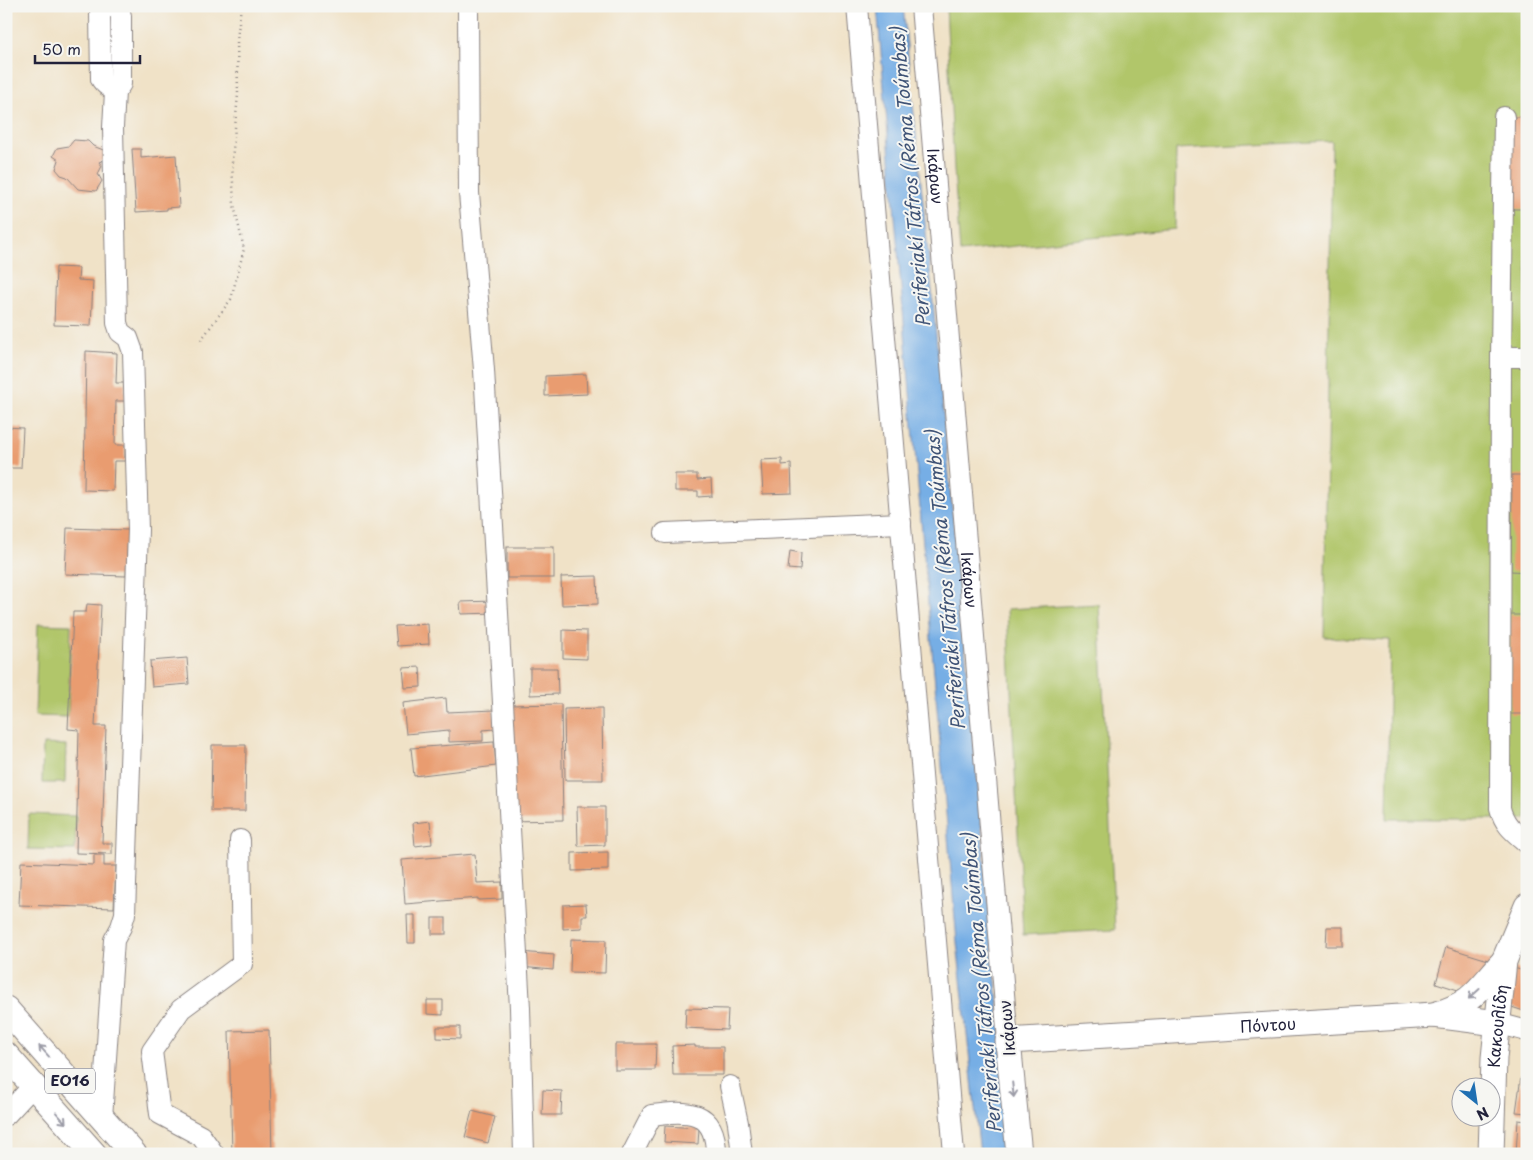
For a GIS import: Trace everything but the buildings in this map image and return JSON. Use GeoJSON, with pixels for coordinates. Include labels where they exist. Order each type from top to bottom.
{"type":"FeatureCollection","features":[{"type":"Feature","properties":{"kind":"main road"},"geometry":{"type":"LineString","coordinates":[[1434,1015],[1449,1010],[1470,998],[1504,960],[1527,906]]}},
{"type":"Feature","properties":{"kind":"main road","name":"Κακουλίδη"},"geometry":{"type":"LineString","coordinates":[[1491,1154],[1494,1058],[1504,960]]}},
{"type":"Feature","properties":{"kind":"main road","name":"ΕΟ16"},"geometry":{"type":"LineString","coordinates":[[6,1010],[134,1154]]}},
{"type":"Feature","properties":{"kind":"main road","name":"Πόντου"},"geometry":{"type":"LineString","coordinates":[[1008,1041],[1434,1015],[1497,1023]]}},
{"type":"Feature","properties":{"kind":"main road","name":"Ικάρων"},"geometry":{"type":"LineString","coordinates":[[1008,1041],[1019,1154]]}},
{"type":"Feature","properties":{"kind":"main road","name":"ΕΟ16"},"geometry":{"type":"LineString","coordinates":[[6,1055],[94,1154]]}},
{"type":"Feature","properties":{"kind":"street"},"geometry":{"type":"LineString","coordinates":[[111,6],[100,13],[101,79],[114,92]]}},
{"type":"Feature","properties":{"kind":"street"},"geometry":{"type":"LineString","coordinates":[[102,1118],[114,940],[125,914],[138,530],[133,352],[128,338],[120,332],[117,323],[113,127],[114,92],[121,84],[121,16],[119,9],[115,6]]}},
{"type":"Feature","properties":{"kind":"street"},"geometry":{"type":"LineString","coordinates":[[468,6],[469,193],[484,370],[498,605],[520,1008],[524,1154]]}},
{"type":"Feature","properties":{"kind":"street"},"geometry":{"type":"LineString","coordinates":[[857,6],[954,1154]]}},
{"type":"Feature","properties":{"kind":"street","name":"Ικάρων"},"geometry":{"type":"LineString","coordinates":[[921,6],[1008,1041]]}},
{"type":"Feature","properties":{"kind":"street"},"geometry":{"type":"LineString","coordinates":[[1504,117],[1500,808],[1507,826],[1527,843]]}},
{"type":"Feature","properties":{"kind":"street"},"geometry":{"type":"LineString","coordinates":[[1502,358],[1527,357]]}},
{"type":"Feature","properties":{"kind":"street"},"geometry":{"type":"LineString","coordinates":[[664,533],[901,523]]}},
{"type":"Feature","properties":{"kind":"street"},"geometry":{"type":"LineString","coordinates":[[214,1154],[201,1136],[160,1114],[152,1052],[181,1009],[242,964],[240,840]]}},
{"type":"Feature","properties":{"kind":"street","name":"Πόντου"},"geometry":{"type":"LineString","coordinates":[[1497,1023],[1527,1032]]}},
{"type":"Feature","properties":{"kind":"street"},"geometry":{"type":"LineString","coordinates":[[6,1115],[33,1086]]}},
{"type":"Feature","properties":{"kind":"street"},"geometry":{"type":"LineString","coordinates":[[730,1086],[738,1122],[742,1154]]}},
{"type":"Feature","properties":{"kind":"street"},"geometry":{"type":"LineString","coordinates":[[632,1154],[652,1115],[677,1111],[697,1114],[710,1125],[716,1141],[716,1154]]}},
{"type":"Feature","properties":{"kind":"path"},"geometry":{"type":"LineString","coordinates":[[201,340],[232,299],[244,249],[234,205],[232,161],[238,94],[237,40],[241,6]]}},
{"type":"Feature","properties":{"kind":"green space"},"geometry":{"type":"Polygon","coordinates":[[[946,6],[1527,6],[1527,819],[1387,819],[1390,640],[1324,637],[1332,141],[1176,149],[1175,229],[960,252],[946,6]]]}},
{"type":"Feature","properties":{"kind":"green space"},"geometry":{"type":"Polygon","coordinates":[[[1099,604],[1115,930],[1023,935],[1007,609],[1099,604]]]}},
{"type":"Feature","properties":{"kind":"green space"},"geometry":{"type":"Polygon","coordinates":[[[38,624],[71,625],[68,717],[35,716],[38,624]]]}},
{"type":"Feature","properties":{"kind":"green space"},"geometry":{"type":"Polygon","coordinates":[[[43,744],[66,745],[65,783],[42,783],[43,744]]]}},
{"type":"Feature","properties":{"kind":"green space"},"geometry":{"type":"Polygon","coordinates":[[[29,814],[76,816],[75,850],[28,849],[29,814]]]}},
{"type":"Feature","properties":{"kind":"water","name":"Periferiakí Táfros (Réma Toúmbas)"},"geometry":{"type":"Polygon","coordinates":[[[877,6],[903,6],[931,281],[1012,1154],[980,1154],[957,942],[877,6]]]}}]}
